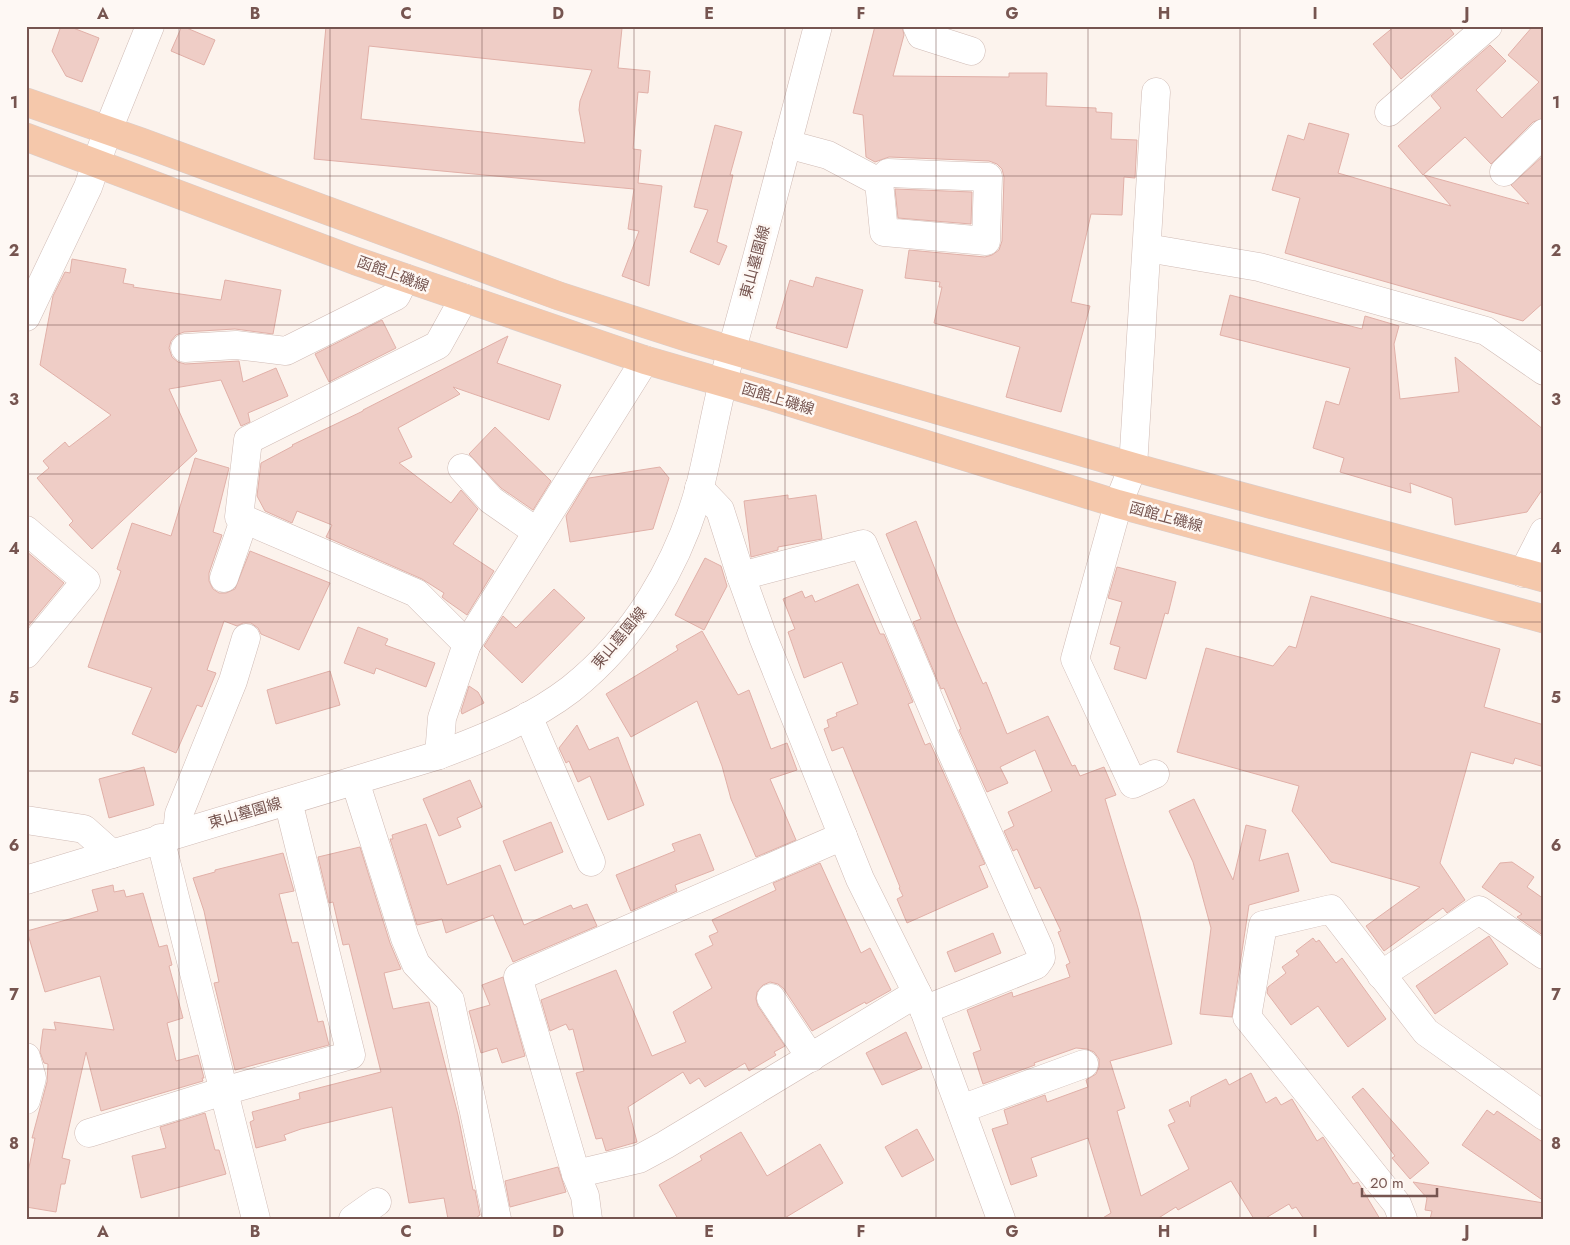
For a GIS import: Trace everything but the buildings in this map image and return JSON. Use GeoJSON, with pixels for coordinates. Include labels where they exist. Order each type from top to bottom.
{"type":"FeatureCollection","features":[{"type":"Feature","properties":{"kind":"main road"},"geometry":{"type":"LineString","coordinates":[[26,102],[108,130],[559,296],[732,351],[1133,467],[1533,575]]}},
{"type":"Feature","properties":{"kind":"main road","name":"函館上磯線"},"geometry":{"type":"LineString","coordinates":[[26,137],[405,278],[645,360],[723,382],[1118,504],[1544,619]]}},
{"type":"Feature","properties":{"kind":"street"},"geometry":{"type":"LineString","coordinates":[[26,317],[88,186],[108,130],[150,26]]}},
{"type":"Feature","properties":{"kind":"street","name":"東山墓園線"},"geometry":{"type":"LineString","coordinates":[[26,880],[439,755],[478,741],[528,716],[569,690],[592,671],[632,626],[667,572],[679,547],[699,488],[723,382],[818,26]]}},
{"type":"Feature","properties":{"kind":"street"},"geometry":{"type":"LineString","coordinates":[[917,26],[921,35],[971,51]]}},
{"type":"Feature","properties":{"kind":"street"},"geometry":{"type":"LineString","coordinates":[[1389,112],[1488,26]]}},
{"type":"Feature","properties":{"kind":"street"},"geometry":{"type":"LineString","coordinates":[[1155,774],[1133,784],[1075,659],[1118,504],[1133,467],[1156,92]]}},
{"type":"Feature","properties":{"kind":"street"},"geometry":{"type":"LineString","coordinates":[[1504,172],[1544,132]]}},
{"type":"Feature","properties":{"kind":"street"},"geometry":{"type":"LineString","coordinates":[[787,144],[828,155],[879,182]]}},
{"type":"Feature","properties":{"kind":"street"},"geometry":{"type":"LineString","coordinates":[[1146,248],[1259,268],[1486,331],[1544,371]]}},
{"type":"Feature","properties":{"kind":"street"},"geometry":{"type":"LineString","coordinates":[[185,348],[236,345],[286,351],[396,296],[405,278]]}},
{"type":"Feature","properties":{"kind":"street"},"geometry":{"type":"LineString","coordinates":[[464,298],[438,345],[248,440],[239,517],[416,593],[467,644]]}},
{"type":"Feature","properties":{"kind":"street"},"geometry":{"type":"LineString","coordinates":[[439,755],[442,718],[467,644],[645,360]]}},
{"type":"Feature","properties":{"kind":"street"},"geometry":{"type":"LineString","coordinates":[[462,468],[491,500],[538,532]]}},
{"type":"Feature","properties":{"kind":"street"},"geometry":{"type":"LineString","coordinates":[[699,488],[720,510],[741,576],[842,836],[860,879],[920,1002],[1002,1219]]}},
{"type":"Feature","properties":{"kind":"street"},"geometry":{"type":"LineString","coordinates":[[224,578],[244,520]]}},
{"type":"Feature","properties":{"kind":"street"},"geometry":{"type":"LineString","coordinates":[[26,530],[86,581],[26,654]]}},
{"type":"Feature","properties":{"kind":"street"},"geometry":{"type":"LineString","coordinates":[[1533,575],[1544,532]]}},
{"type":"Feature","properties":{"kind":"street"},"geometry":{"type":"LineString","coordinates":[[576,1174],[639,1159],[811,1058],[920,1002],[1036,965],[1041,958],[1040,950],[944,735],[863,544],[741,576]]}},
{"type":"Feature","properties":{"kind":"street"},"geometry":{"type":"LineString","coordinates":[[246,638],[233,681],[179,814],[168,836],[224,1090],[256,1219]]}},
{"type":"Feature","properties":{"kind":"street"},"geometry":{"type":"LineString","coordinates":[[528,716],[591,862]]}},
{"type":"Feature","properties":{"kind":"street"},"geometry":{"type":"LineString","coordinates":[[354,781],[408,947],[416,964],[450,1000],[497,1219]]}},
{"type":"Feature","properties":{"kind":"street"},"geometry":{"type":"LineString","coordinates":[[89,1134],[224,1090],[351,1056],[288,800]]}},
{"type":"Feature","properties":{"kind":"street"},"geometry":{"type":"LineString","coordinates":[[26,820],[84,829],[112,854]]}},
{"type":"Feature","properties":{"kind":"street"},"geometry":{"type":"LineString","coordinates":[[588,1219],[585,1196],[576,1174],[518,977],[842,836]]}},
{"type":"Feature","properties":{"kind":"street"},"geometry":{"type":"LineString","coordinates":[[1403,1219],[1397,1204],[1247,1017],[1263,925],[1331,910],[1426,1032],[1544,1116]]}},
{"type":"Feature","properties":{"kind":"street"},"geometry":{"type":"LineString","coordinates":[[1381,975],[1480,910],[1544,955]]}},
{"type":"Feature","properties":{"kind":"street"},"geometry":{"type":"LineString","coordinates":[[771,998],[811,1058]]}},
{"type":"Feature","properties":{"kind":"street"},"geometry":{"type":"LineString","coordinates":[[26,1057],[32,1078],[26,1100]]}},
{"type":"Feature","properties":{"kind":"street"},"geometry":{"type":"LineString","coordinates":[[961,1109],[1084,1064]]}},
{"type":"Feature","properties":{"kind":"street"},"geometry":{"type":"LineString","coordinates":[[353,1219],[377,1202]]}}]}
